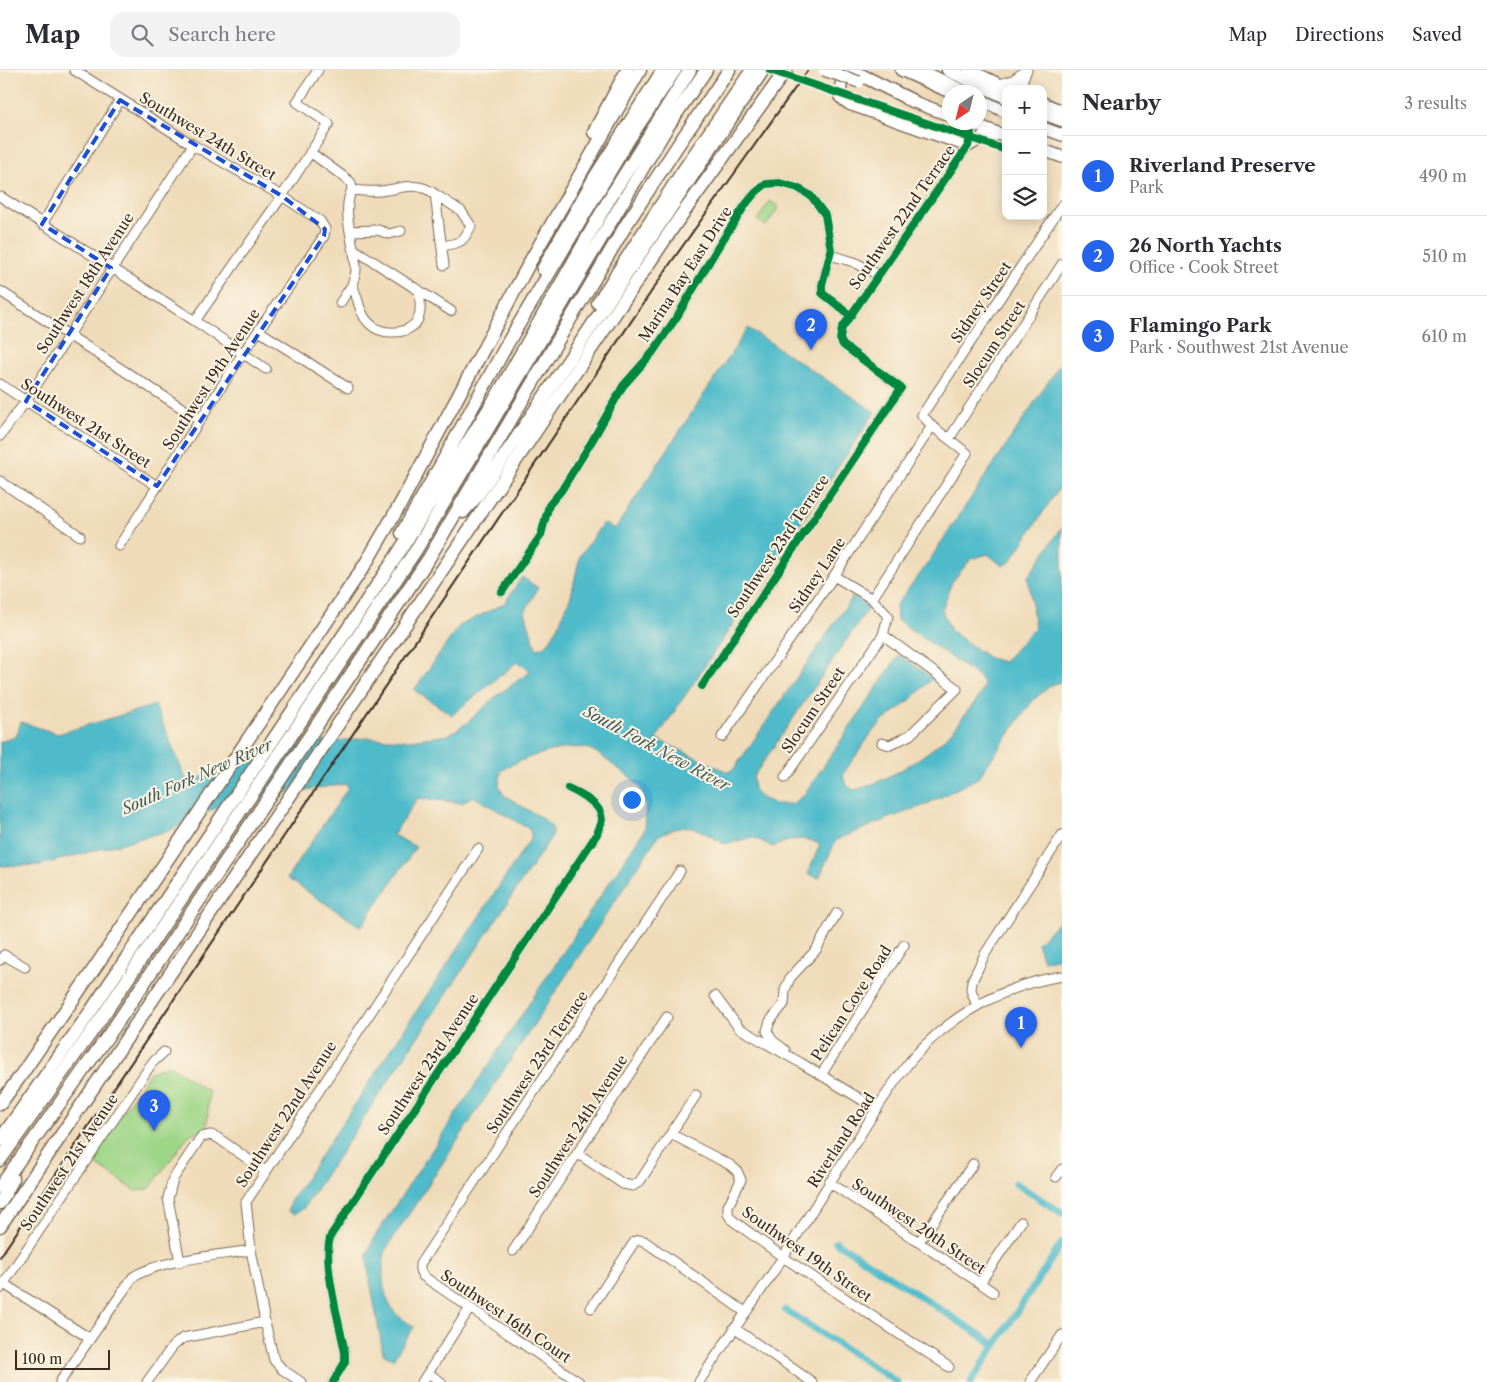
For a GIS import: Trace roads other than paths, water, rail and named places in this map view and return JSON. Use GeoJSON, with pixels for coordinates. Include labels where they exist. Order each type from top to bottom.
{"type":"FeatureCollection","features":[{"type":"Feature","properties":{"kind":"highway"},"geometry":{"type":"LineString","coordinates":[[531,260],[542,228],[627,70]]}},
{"type":"Feature","properties":{"kind":"highway"},"geometry":{"type":"LineString","coordinates":[[0,1104],[96,966],[366,563],[402,503],[531,260],[640,70]]}},
{"type":"Feature","properties":{"kind":"highway"},"geometry":{"type":"LineString","coordinates":[[510,338],[529,296],[571,217],[620,135],[663,70]]}},
{"type":"Feature","properties":{"kind":"highway"},"geometry":{"type":"LineString","coordinates":[[415,548],[440,467],[510,338],[620,154],[675,70]]}},
{"type":"Feature","properties":{"kind":"highway"},"geometry":{"type":"LineString","coordinates":[[0,1160],[100,1020],[415,548],[497,396],[616,189],[690,70]]}},
{"type":"Feature","properties":{"kind":"highway"},"geometry":{"type":"LineString","coordinates":[[0,1187],[31,1145],[112,1024],[415,548],[666,129],[706,70]]}},
{"type":"Feature","properties":{"kind":"highway"},"geometry":{"type":"LineString","coordinates":[[415,548],[436,536],[605,247],[672,140],[722,70]]}},
{"type":"Feature","properties":{"kind":"highway"},"geometry":{"type":"LineString","coordinates":[[438,543],[630,218],[729,70]]}},
{"type":"Feature","properties":{"kind":"highway"},"geometry":{"type":"LineString","coordinates":[[543,398],[606,291],[679,177],[752,70]]}},
{"type":"Feature","properties":{"kind":"highway"},"geometry":{"type":"LineString","coordinates":[[0,1140],[91,1011],[376,589],[390,552],[438,543],[477,496],[763,70]]}},
{"type":"Feature","properties":{"kind":"highway"},"geometry":{"type":"LineString","coordinates":[[0,1226],[688,205],[786,70]]}},
{"type":"Feature","properties":{"kind":"highway"},"geometry":{"type":"LineString","coordinates":[[846,70],[861,79],[913,101]]}},
{"type":"Feature","properties":{"kind":"highway"},"geometry":{"type":"LineString","coordinates":[[948,70],[1002,95]]}},
{"type":"Feature","properties":{"kind":"highway"},"geometry":{"type":"LineString","coordinates":[[1047,114],[1062,120]]}},
{"type":"Feature","properties":{"kind":"highway"},"geometry":{"type":"LineString","coordinates":[[0,1176],[112,1024]]}},
{"type":"Feature","properties":{"kind":"highway"},"geometry":{"type":"LineString","coordinates":[[0,1113],[19,1078]]}},
{"type":"Feature","properties":{"kind":"highway"},"geometry":{"type":"LineString","coordinates":[[0,1203],[31,1145]]}},
{"type":"Feature","properties":{"kind":"main road"},"geometry":{"type":"LineString","coordinates":[[824,70],[861,79]]}},
{"type":"Feature","properties":{"kind":"main road"},"geometry":{"type":"LineString","coordinates":[[846,70],[840,85],[840,96],[848,104],[968,146]]}},
{"type":"Feature","properties":{"kind":"main road"},"geometry":{"type":"LineString","coordinates":[[901,70],[942,88]]}},
{"type":"Feature","properties":{"kind":"main road"},"geometry":{"type":"LineString","coordinates":[[920,70],[951,85]]}},
{"type":"Feature","properties":{"kind":"main road"},"geometry":{"type":"LineString","coordinates":[[969,70],[1002,85]]}},
{"type":"Feature","properties":{"kind":"main road"},"geometry":{"type":"LineString","coordinates":[[913,101],[942,112]]}},
{"type":"Feature","properties":{"kind":"main road"},"geometry":{"type":"LineString","coordinates":[[987,103],[1002,111]]}},
{"type":"Feature","properties":{"kind":"main road"},"geometry":{"type":"LineString","coordinates":[[1047,105],[1062,111]]}},
{"type":"Feature","properties":{"kind":"main road"},"geometry":{"type":"LineString","coordinates":[[987,108],[1002,112]]}},
{"type":"Feature","properties":{"kind":"main road"},"geometry":{"type":"LineString","coordinates":[[1047,129],[1062,135]]}},
{"type":"Feature","properties":{"kind":"main road"},"geometry":{"type":"LineString","coordinates":[[987,130],[1002,136]]}},
{"type":"Feature","properties":{"kind":"main road","name":"Southwest 22nd Terrace"},"geometry":{"type":"LineString","coordinates":[[968,146],[983,138],[1002,136]]}},
{"type":"Feature","properties":{"kind":"main road"},"geometry":{"type":"LineString","coordinates":[[1047,151],[1062,156]]}},
{"type":"Feature","properties":{"kind":"street","name":"Southwest 24th Street"},"geometry":{"type":"LineString","coordinates":[[75,70],[192,145],[282,196],[320,221],[324,228]]}},
{"type":"Feature","properties":{"kind":"street"},"geometry":{"type":"LineString","coordinates":[[195,321],[282,196],[329,124],[297,102],[318,70]]}},
{"type":"Feature","properties":{"kind":"street"},"geometry":{"type":"LineString","coordinates":[[1006,85],[1026,70]]}},
{"type":"Feature","properties":{"kind":"street"},"geometry":{"type":"LineString","coordinates":[[1022,85],[1026,70]]}},
{"type":"Feature","properties":{"kind":"street"},"geometry":{"type":"LineString","coordinates":[[42,224],[120,100]]}},
{"type":"Feature","properties":{"kind":"street","name":"Southwest 22nd Terrace"},"geometry":{"type":"LineString","coordinates":[[842,328],[848,313],[879,275],[968,146],[970,130]]}},
{"type":"Feature","properties":{"kind":"street","name":"Southwest 18th Avenue"},"geometry":{"type":"LineString","coordinates":[[0,436],[26,401],[192,145]]}},
{"type":"Feature","properties":{"kind":"street"},"geometry":{"type":"LineString","coordinates":[[310,152],[351,183],[352,190],[347,199],[356,272],[352,285],[340,303]]}},
{"type":"Feature","properties":{"kind":"street","name":"Marina Bay East Drive"},"geometry":{"type":"LineString","coordinates":[[502,592],[541,535],[548,505],[560,491],[588,448],[623,386],[653,352],[678,315],[718,247],[755,193],[766,184],[780,183],[798,188],[811,196],[825,214],[831,250],[822,285],[822,293],[848,313]]}},
{"type":"Feature","properties":{"kind":"street"},"geometry":{"type":"LineString","coordinates":[[352,190],[380,191],[417,186],[426,188],[461,211],[471,226],[466,237],[460,243],[442,246]]}},
{"type":"Feature","properties":{"kind":"street"},"geometry":{"type":"LineString","coordinates":[[435,194],[444,265]]}},
{"type":"Feature","properties":{"kind":"street"},"geometry":{"type":"LineString","coordinates":[[1,197],[195,321],[266,369]]}},
{"type":"Feature","properties":{"kind":"street","name":"Sidney Street"},"geometry":{"type":"LineString","coordinates":[[932,426],[922,415],[1062,205]]}},
{"type":"Feature","properties":{"kind":"street","name":"Southwest 19th Avenue"},"geometry":{"type":"LineString","coordinates":[[119,546],[194,430],[199,419],[324,236],[324,228]]}},
{"type":"Feature","properties":{"kind":"street"},"geometry":{"type":"LineString","coordinates":[[350,231],[378,230],[389,234],[401,231]]}},
{"type":"Feature","properties":{"kind":"street"},"geometry":{"type":"LineString","coordinates":[[352,248],[451,311]]}},
{"type":"Feature","properties":{"kind":"street"},"geometry":{"type":"LineString","coordinates":[[830,255],[854,262],[879,275]]}},
{"type":"Feature","properties":{"kind":"street","name":"Slocum Street"},"geometry":{"type":"LineString","coordinates":[[949,440],[1062,264]]}},
{"type":"Feature","properties":{"kind":"street"},"geometry":{"type":"LineString","coordinates":[[352,285],[362,314],[374,328],[389,333],[412,327],[418,320],[420,308],[419,290]]}},
{"type":"Feature","properties":{"kind":"street"},"geometry":{"type":"LineString","coordinates":[[0,291],[199,419]]}},
{"type":"Feature","properties":{"kind":"street","name":"Southwest 23rd Terrace"},"geometry":{"type":"LineString","coordinates":[[702,686],[901,388],[843,344],[840,340],[842,328]]}},
{"type":"Feature","properties":{"kind":"street"},"geometry":{"type":"LineString","coordinates":[[259,331],[348,388]]}},
{"type":"Feature","properties":{"kind":"street","name":"Southwest 21st Street"},"geometry":{"type":"LineString","coordinates":[[0,384],[157,486]]}},
{"type":"Feature","properties":{"kind":"street"},"geometry":{"type":"LineString","coordinates":[[872,599],[967,453],[932,426]]}},
{"type":"Feature","properties":{"kind":"street","name":"Sidney Lane"},"geometry":{"type":"LineString","coordinates":[[722,737],[834,576],[932,426]]}},
{"type":"Feature","properties":{"kind":"street"},"geometry":{"type":"LineString","coordinates":[[0,481],[80,536]]}},
{"type":"Feature","properties":{"kind":"street"},"geometry":{"type":"LineString","coordinates":[[834,576],[872,599],[888,616],[883,635],[958,689],[910,735],[890,745],[882,743]]}},
{"type":"Feature","properties":{"kind":"street","name":"Slocum Street"},"geometry":{"type":"LineString","coordinates":[[785,776],[883,635]]}},
{"type":"Feature","properties":{"kind":"street","name":"Southwest 23rd Avenue"},"geometry":{"type":"LineString","coordinates":[[333,1382],[345,1362],[346,1353],[328,1262],[328,1243],[331,1235],[597,834],[602,820],[600,810],[591,800],[568,788]]}},
{"type":"Feature","properties":{"kind":"street"},"geometry":{"type":"LineString","coordinates":[[977,1006],[971,990],[972,981],[982,958],[1062,835]]}},
{"type":"Feature","properties":{"kind":"street","name":"Southwest 22nd Avenue"},"geometry":{"type":"LineString","coordinates":[[300,1382],[283,1370],[274,1360],[251,1250],[246,1202],[478,849]]}},
{"type":"Feature","properties":{"kind":"street","name":"Southwest 23rd Terrace"},"geometry":{"type":"LineString","coordinates":[[420,1270],[420,1264],[680,871]]}},
{"type":"Feature","properties":{"kind":"street"},"geometry":{"type":"LineString","coordinates":[[801,1063],[772,1040],[767,1031],[770,1021],[784,1004],[785,990],[790,978],[816,950],[837,913]]}},
{"type":"Feature","properties":{"kind":"street","name":"Pelican Cove Road"},"geometry":{"type":"LineString","coordinates":[[821,1076],[904,944]]}},
{"type":"Feature","properties":{"kind":"street"},"geometry":{"type":"LineString","coordinates":[[2,958],[25,967]]}},
{"type":"Feature","properties":{"kind":"street","name":"Riverland Road"},"geometry":{"type":"LineString","coordinates":[[699,1382],[783,1257],[877,1109],[913,1058],[949,1025],[977,1006],[1002,993],[1028,984],[1062,976]]}},
{"type":"Feature","properties":{"kind":"street"},"geometry":{"type":"LineString","coordinates":[[715,996],[739,1028],[877,1109]]}},
{"type":"Feature","properties":{"kind":"street","name":"Southwest 24th Avenue"},"geometry":{"type":"LineString","coordinates":[[513,1251],[667,1017]]}},
{"type":"Feature","properties":{"kind":"street","name":"Southwest 21st Avenue"},"geometry":{"type":"LineString","coordinates":[[2,1287],[152,1064],[164,1052]]}},
{"type":"Feature","properties":{"kind":"street"},"geometry":{"type":"LineString","coordinates":[[577,1153],[623,1184],[633,1186],[640,1181],[696,1095]]}},
{"type":"Feature","properties":{"kind":"street","name":"Southwest 19th Street"},"geometry":{"type":"LineString","coordinates":[[671,1134],[730,1165],[737,1171],[741,1180],[728,1206],[728,1214],[732,1220],[783,1257],[949,1367]]}},
{"type":"Feature","properties":{"kind":"street"},"geometry":{"type":"LineString","coordinates":[[180,1262],[168,1198],[173,1179],[202,1137],[211,1135],[218,1138],[265,1171]]}},
{"type":"Feature","properties":{"kind":"street"},"geometry":{"type":"LineString","coordinates":[[919,1242],[973,1164]]}},
{"type":"Feature","properties":{"kind":"street"},"geometry":{"type":"LineString","coordinates":[[1056,1178],[1062,1169]]}},
{"type":"Feature","properties":{"kind":"street","name":"Southwest 20th Street"},"geometry":{"type":"LineString","coordinates":[[829,1182],[993,1292]]}},
{"type":"Feature","properties":{"kind":"street"},"geometry":{"type":"LineString","coordinates":[[980,1283],[1021,1222]]}},
{"type":"Feature","properties":{"kind":"street"},"geometry":{"type":"LineString","coordinates":[[591,1308],[635,1241],[639,1240],[644,1241],[745,1312]]}},
{"type":"Feature","properties":{"kind":"street"},"geometry":{"type":"LineString","coordinates":[[60,1382],[133,1277],[144,1270],[251,1250]]}},
{"type":"Feature","properties":{"kind":"street","name":"Southwest 16th Court"},"geometry":{"type":"LineString","coordinates":[[420,1270],[423,1276],[578,1382]]}},
{"type":"Feature","properties":{"kind":"street"},"geometry":{"type":"LineString","coordinates":[[2,1287],[89,1338]]}},
{"type":"Feature","properties":{"kind":"street"},"geometry":{"type":"LineString","coordinates":[[422,1382],[470,1308]]}},
{"type":"Feature","properties":{"kind":"street"},"geometry":{"type":"LineString","coordinates":[[152,1380],[173,1346],[182,1338],[265,1322]]}},
{"type":"Feature","properties":{"kind":"street"},"geometry":{"type":"LineString","coordinates":[[734,1328],[812,1382]]}},
{"type":"Feature","properties":{"kind":"street"},"geometry":{"type":"LineString","coordinates":[[1030,1382],[1062,1335]]}},
{"type":"Feature","properties":{"kind":"street"},"geometry":{"type":"LineString","coordinates":[[428,1373],[441,1382]]}},
{"type":"Feature","properties":{"kind":"water","name":"South Fork New River"},"geometry":{"type":"Polygon","coordinates":[[[748,328],[875,412],[656,739],[728,772],[734,769],[853,596],[869,607],[753,777],[754,789],[760,797],[775,804],[792,804],[804,795],[899,655],[933,678],[909,701],[883,721],[871,734],[843,774],[845,782],[854,790],[879,781],[920,758],[943,740],[956,727],[977,699],[984,684],[978,676],[897,620],[896,605],[923,570],[1062,361],[1062,484],[1010,562],[1002,566],[988,554],[971,559],[952,582],[942,610],[951,631],[989,658],[1004,662],[1035,627],[1028,577],[1062,527],[1062,682],[1053,684],[1033,700],[978,778],[923,806],[836,840],[819,878],[808,874],[820,844],[807,840],[785,842],[773,847],[753,837],[724,844],[699,830],[685,827],[668,831],[658,836],[386,1249],[383,1264],[383,1280],[386,1296],[395,1313],[414,1327],[393,1359],[383,1353],[369,1275],[367,1255],[375,1236],[645,829],[646,811],[641,789],[632,779],[601,756],[592,750],[583,748],[545,753],[519,761],[501,771],[499,786],[504,795],[546,821],[552,827],[552,836],[303,1209],[294,1214],[288,1211],[290,1202],[531,838],[529,829],[473,796],[462,803],[418,798],[393,835],[416,847],[361,927],[287,878],[348,788],[346,784],[230,801],[168,831],[40,865],[0,866],[0,742],[16,737],[21,722],[58,734],[155,705],[187,782],[310,743],[368,738],[410,740],[448,735],[467,723],[495,697],[531,671],[517,662],[452,715],[414,690],[459,626],[505,603],[522,577],[538,588],[525,612],[536,649],[547,645],[557,629],[571,596],[580,556],[603,523],[615,529],[748,328]]]}},
{"type":"Feature","properties":{"kind":"water"},"geometry":{"type":"Polygon","coordinates":[[[1062,919],[1062,958],[1043,960],[1037,943],[1062,919]]]}},
{"type":"Feature","properties":{"kind":"waterway"},"geometry":{"type":"LineString","coordinates":[[1015,1183],[1062,1213]]}},
{"type":"Feature","properties":{"kind":"waterway"},"geometry":{"type":"LineString","coordinates":[[836,1242],[994,1344]]}},
{"type":"Feature","properties":{"kind":"waterway"},"geometry":{"type":"LineString","coordinates":[[971,1382],[1062,1243]]}},
{"type":"Feature","properties":{"kind":"waterway"},"geometry":{"type":"LineString","coordinates":[[785,1310],[897,1382]]}},
{"type":"Feature","properties":{"kind":"railway"},"geometry":{"type":"LineString","coordinates":[[0,1257],[672,261],[808,70]]}},
{"type":"Feature","properties":{"kind":"place","name":"26 North Yachts"},"geometry":{"type":"Point","coordinates":[811,350]}},
{"type":"Feature","properties":{"kind":"place","name":"Riverland Preserve"},"geometry":{"type":"Point","coordinates":[1021,1048]}},
{"type":"Feature","properties":{"kind":"place","name":"Flamingo Park"},"geometry":{"type":"Point","coordinates":[154,1131]}}]}
